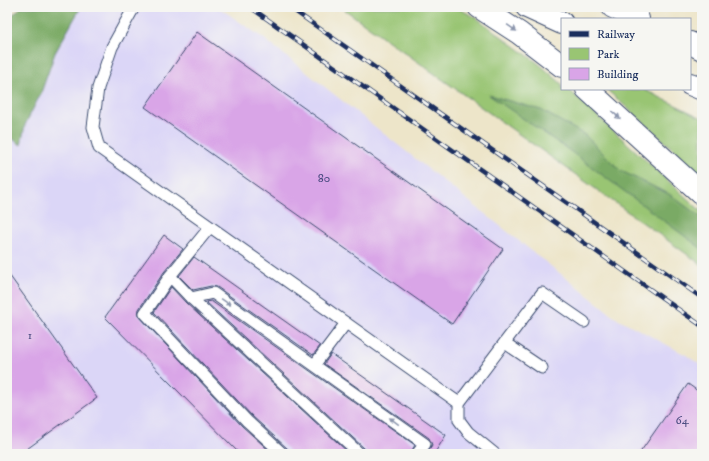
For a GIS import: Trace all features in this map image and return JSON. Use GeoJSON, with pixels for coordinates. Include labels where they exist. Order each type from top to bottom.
{"type":"FeatureCollection","features":[{"type":"Feature","properties":{"kind":"highway"},"geometry":{"type":"LineString","coordinates":[[479,7],[519,33],[561,65]]}},
{"type":"Feature","properties":{"kind":"highway"},"geometry":{"type":"LineString","coordinates":[[527,7],[561,23]]}},
{"type":"Feature","properties":{"kind":"highway"},"geometry":{"type":"LineString","coordinates":[[613,7],[636,18]]}},
{"type":"Feature","properties":{"kind":"highway"},"geometry":{"type":"LineString","coordinates":[[691,44],[702,49]]}},
{"type":"Feature","properties":{"kind":"highway"},"geometry":{"type":"LineString","coordinates":[[691,84],[702,89]]}},
{"type":"Feature","properties":{"kind":"highway"},"geometry":{"type":"LineString","coordinates":[[588,90],[702,194]]}},
{"type":"Feature","properties":{"kind":"lane"},"geometry":{"type":"LineString","coordinates":[[133,9],[112,47],[98,88],[93,127],[99,148],[459,403]]}},
{"type":"Feature","properties":{"kind":"lane"},"geometry":{"type":"LineString","coordinates":[[210,227],[170,276],[145,313],[247,421],[283,454]]}},
{"type":"Feature","properties":{"kind":"lane"},"geometry":{"type":"LineString","coordinates":[[170,276],[191,298],[360,454]]}},
{"type":"Feature","properties":{"kind":"lane"},"geometry":{"type":"LineString","coordinates":[[191,298],[214,293],[426,444],[417,454]]}},
{"type":"Feature","properties":{"kind":"lane"},"geometry":{"type":"LineString","coordinates":[[495,454],[468,432],[459,420],[459,403],[542,293],[584,322]]}},
{"type":"Feature","properties":{"kind":"lane"},"geometry":{"type":"LineString","coordinates":[[315,364],[346,323]]}},
{"type":"Feature","properties":{"kind":"lane"},"geometry":{"type":"LineString","coordinates":[[505,343],[542,368]]}},
{"type":"Feature","properties":{"kind":"shaded area"},"geometry":{"type":"Polygon","coordinates":[[[21,7],[218,7],[263,38],[615,317],[686,355],[702,366],[702,454],[7,454],[7,19],[21,7]]]}},
{"type":"Feature","properties":{"kind":"green space"},"geometry":{"type":"Polygon","coordinates":[[[21,7],[81,7],[55,53],[41,93],[25,125],[21,145],[7,135],[7,16],[15,13],[21,7]]]}},
{"type":"Feature","properties":{"kind":"green space"},"geometry":{"type":"Polygon","coordinates":[[[341,7],[455,7],[475,17],[539,64],[561,83],[561,90],[569,90],[702,212],[702,265],[341,7]]]}},
{"type":"Feature","properties":{"kind":"green space"},"geometry":{"type":"Polygon","coordinates":[[[607,90],[645,90],[702,118],[702,175],[607,90]]]}},
{"type":"Feature","properties":{"kind":"green space"},"geometry":{"type":"Polygon","coordinates":[[[489,95],[541,110],[585,135],[621,171],[669,194],[702,218],[702,249],[570,151],[489,95]]]}},
{"type":"Feature","properties":{"kind":"building"},"geometry":{"type":"Polygon","coordinates":[[[197,32],[503,249],[452,324],[145,107],[197,32]]]}},
{"type":"Feature","properties":{"kind":"building"},"geometry":{"type":"Polygon","coordinates":[[[164,235],[183,249],[164,272],[139,309],[138,315],[242,426],[273,454],[240,454],[105,317],[164,235]]]}},
{"type":"Feature","properties":{"kind":"building"},"geometry":{"type":"Polygon","coordinates":[[[194,257],[320,346],[313,355],[217,287],[211,286],[193,290],[179,276],[194,257]]]}},
{"type":"Feature","properties":{"kind":"building"},"geometry":{"type":"Polygon","coordinates":[[[7,272],[97,398],[20,454],[7,454],[7,272]]]}},
{"type":"Feature","properties":{"kind":"building"},"geometry":{"type":"Polygon","coordinates":[[[171,287],[186,303],[350,454],[290,454],[288,449],[252,416],[154,312],[171,287]]]}},
{"type":"Feature","properties":{"kind":"building"},"geometry":{"type":"Polygon","coordinates":[[[211,301],[415,445],[410,454],[367,454],[365,449],[206,302],[211,301]]]}},
{"type":"Feature","properties":{"kind":"building"},"geometry":{"type":"Polygon","coordinates":[[[331,354],[446,435],[434,454],[426,454],[432,445],[429,438],[324,364],[331,354]]]}},
{"type":"Feature","properties":{"kind":"building"},"geometry":{"type":"Polygon","coordinates":[[[688,384],[702,394],[702,454],[639,454],[688,384]]]}},
{"type":"Feature","properties":{"kind":"railway"},"geometry":{"type":"LineString","coordinates":[[250,7],[702,326]]}},
{"type":"Feature","properties":{"kind":"railway"},"geometry":{"type":"LineString","coordinates":[[289,7],[702,298]]}}]}
